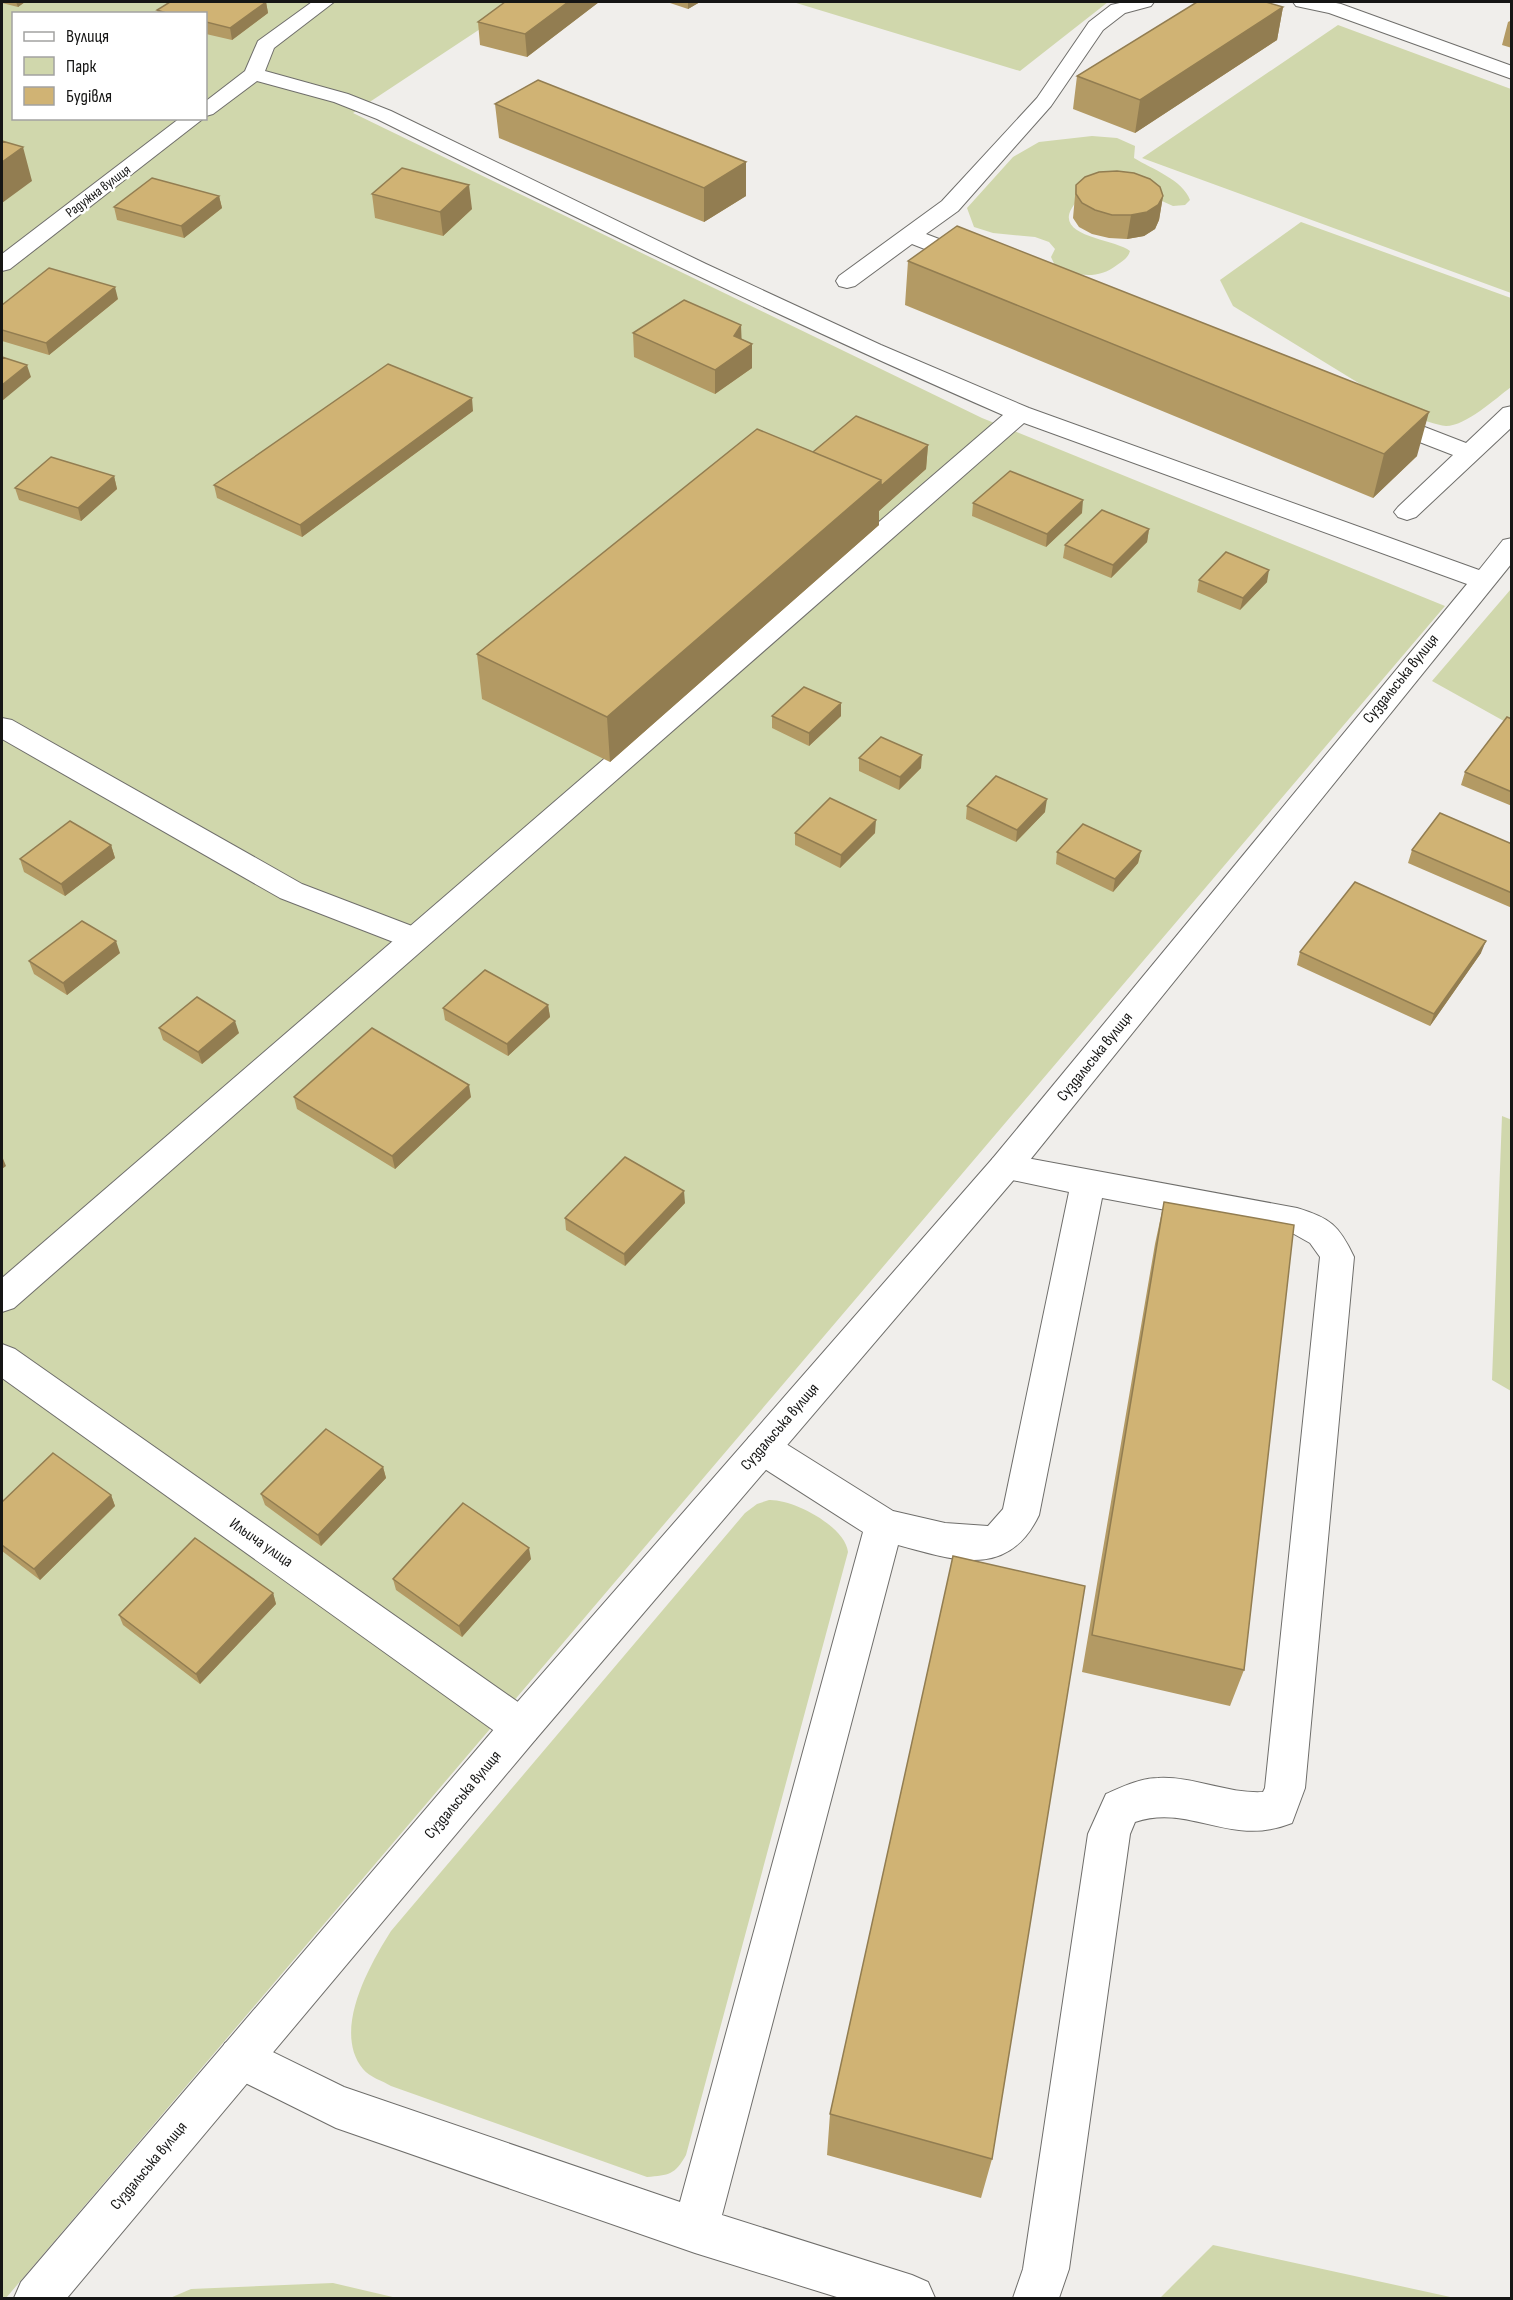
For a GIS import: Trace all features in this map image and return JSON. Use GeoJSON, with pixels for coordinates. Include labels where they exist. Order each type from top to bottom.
{"type":"FeatureCollection","features":[{"type":"Feature","properties":{"kind":"street"},"geometry":{"type":"LineString","coordinates":[[207,109],[254,74],[265,45],[324,2]]}},
{"type":"Feature","properties":{"kind":"street"},"geometry":{"type":"LineString","coordinates":[[847,281],[950,206],[1044,102],[1096,26],[1118,9],[1144,2]]}},
{"type":"Feature","properties":{"kind":"street"},"geometry":{"type":"LineString","coordinates":[[1303,2],[1334,8],[1512,73]]}},
{"type":"Feature","properties":{"kind":"street"},"geometry":{"type":"LineString","coordinates":[[254,74],[341,98],[384,115],[698,269],[873,350],[1020,412],[1482,580]]}},
{"type":"Feature","properties":{"kind":"street","name":"Радужна вулиця"},"geometry":{"type":"LineString","coordinates":[[2,264],[191,120]]}},
{"type":"Feature","properties":{"kind":"street"},"geometry":{"type":"LineString","coordinates":[[910,235],[998,269]]}},
{"type":"Feature","properties":{"kind":"street"},"geometry":{"type":"LineString","coordinates":[[1360,410],[1470,453]]}},
{"type":"Feature","properties":{"kind":"street"},"geometry":{"type":"LineString","coordinates":[[2,1298],[1020,412]]}},
{"type":"Feature","properties":{"kind":"street"},"geometry":{"type":"LineString","coordinates":[[1407,512],[1512,413]]}},
{"type":"Feature","properties":{"kind":"street","name":"Суздальська вулиця"},"geometry":{"type":"LineString","coordinates":[[37,2298],[521,1727],[1005,1167],[1512,546]]}},
{"type":"Feature","properties":{"kind":"street"},"geometry":{"type":"LineString","coordinates":[[2,727],[291,891],[414,939]]}},
{"type":"Feature","properties":{"kind":"street"},"geometry":{"type":"LineString","coordinates":[[1005,1167],[1297,1221],[1317,1228],[1329,1239],[1337,1257],[1285,1788],[1278,1809],[1261,1814],[1238,1813],[1164,1796],[1139,1800],[1120,1808],[1109,1834],[1046,2269],[1036,2298]]}},
{"type":"Feature","properties":{"kind":"street"},"geometry":{"type":"LineString","coordinates":[[762,1448],[884,1525],[984,1545],[1002,1537],[1020,1515],[1088,1183]]}},
{"type":"Feature","properties":{"kind":"street","name":"Ильича улица"},"geometry":{"type":"LineString","coordinates":[[2,1359],[521,1727]]}},
{"type":"Feature","properties":{"kind":"street"},"geometry":{"type":"LineString","coordinates":[[695,2230],[884,1525]]}},
{"type":"Feature","properties":{"kind":"street"},"geometry":{"type":"LineString","coordinates":[[240,2058],[336,2106],[695,2230],[912,2298]]}},
{"type":"Feature","properties":{"kind":"green space"},"geometry":{"type":"Polygon","coordinates":[[[2,2],[521,2],[353,113],[982,418],[1445,606],[6,2298],[2,2298],[2,2]]]}},
{"type":"Feature","properties":{"kind":"green space"},"geometry":{"type":"Polygon","coordinates":[[[793,2],[1108,2],[1020,71],[793,2]]]}},
{"type":"Feature","properties":{"kind":"green space"},"geometry":{"type":"Polygon","coordinates":[[[1338,25],[1511,89],[1511,293],[1142,158],[1338,25]]]}},
{"type":"Feature","properties":{"kind":"green space"},"geometry":{"type":"Polygon","coordinates":[[[1092,136],[1117,138],[1135,146],[1134,158],[1174,181],[1190,200],[1185,205],[1173,206],[1153,197],[1078,200],[1070,212],[1070,222],[1075,229],[1130,251],[1123,261],[1103,273],[1081,275],[1065,272],[1057,270],[1051,257],[1055,249],[1049,242],[1035,237],[993,233],[974,227],[967,208],[1013,157],[1039,142],[1092,136]]]}},
{"type":"Feature","properties":{"kind":"green space"},"geometry":{"type":"Polygon","coordinates":[[[1301,222],[1511,298],[1511,387],[1462,422],[1446,426],[1434,424],[1414,417],[1233,306],[1220,280],[1301,222]]]}},
{"type":"Feature","properties":{"kind":"green space"},"geometry":{"type":"Polygon","coordinates":[[[1511,589],[1511,725],[1432,681],[1511,589]]]}},
{"type":"Feature","properties":{"kind":"green space"},"geometry":{"type":"Polygon","coordinates":[[[1502,1116],[1512,1120],[1511,1391],[1492,1380],[1502,1116]]]}},
{"type":"Feature","properties":{"kind":"green space"},"geometry":{"type":"Polygon","coordinates":[[[769,1500],[791,1504],[816,1516],[838,1533],[845,1542],[848,1552],[686,2155],[682,2162],[671,2173],[647,2177],[391,2086],[369,2074],[354,2054],[351,2036],[352,2018],[364,1980],[391,1931],[745,1513],[757,1504],[769,1500]]]}},
{"type":"Feature","properties":{"kind":"green space"},"geometry":{"type":"Polygon","coordinates":[[[1213,2245],[1455,2298],[1160,2298],[1213,2245]]]}},
{"type":"Feature","properties":{"kind":"green space"},"geometry":{"type":"Polygon","coordinates":[[[333,2283],[397,2298],[170,2298],[191,2289],[333,2283]]]}},
{"type":"Feature","properties":{"kind":"building"},"geometry":{"type":"Polygon","coordinates":[[[170,2],[266,2],[230,28],[207,22],[207,12],[157,10],[170,2]]]}},
{"type":"Feature","properties":{"kind":"building"},"geometry":{"type":"Polygon","coordinates":[[[505,2],[568,2],[525,34],[478,22],[505,2]]]}},
{"type":"Feature","properties":{"kind":"building"},"geometry":{"type":"Polygon","coordinates":[[[1197,2],[1266,2],[1283,7],[1140,100],[1077,76],[1197,2]]]}},
{"type":"Feature","properties":{"kind":"building"},"geometry":{"type":"Polygon","coordinates":[[[538,80],[746,162],[704,188],[495,104],[538,80]]]}},
{"type":"Feature","properties":{"kind":"building"},"geometry":{"type":"Polygon","coordinates":[[[2,141],[23,147],[2,162],[2,141]]]}},
{"type":"Feature","properties":{"kind":"building"},"geometry":{"type":"Polygon","coordinates":[[[402,168],[469,185],[440,212],[372,194],[402,168]]]}},
{"type":"Feature","properties":{"kind":"building"},"geometry":{"type":"Polygon","coordinates":[[[1099,172],[1134,173],[1150,179],[1160,187],[1163,196],[1158,205],[1147,212],[1112,215],[1082,203],[1076,194],[1076,185],[1085,177],[1099,172]]]}},
{"type":"Feature","properties":{"kind":"building"},"geometry":{"type":"Polygon","coordinates":[[[152,178],[219,196],[181,226],[114,207],[152,178]]]}},
{"type":"Feature","properties":{"kind":"building"},"geometry":{"type":"Polygon","coordinates":[[[957,226],[1429,412],[1384,454],[908,261],[957,226]]]}},
{"type":"Feature","properties":{"kind":"building"},"geometry":{"type":"Polygon","coordinates":[[[49,268],[115,287],[46,343],[2,330],[2,305],[49,268]]]}},
{"type":"Feature","properties":{"kind":"building"},"geometry":{"type":"Polygon","coordinates":[[[684,300],[741,325],[734,336],[752,344],[715,370],[633,333],[684,300]]]}},
{"type":"Feature","properties":{"kind":"building"},"geometry":{"type":"Polygon","coordinates":[[[2,357],[27,365],[2,385],[2,357]]]}},
{"type":"Feature","properties":{"kind":"building"},"geometry":{"type":"Polygon","coordinates":[[[388,364],[472,398],[300,525],[214,485],[388,364]]]}},
{"type":"Feature","properties":{"kind":"building"},"geometry":{"type":"Polygon","coordinates":[[[856,416],[928,445],[881,486],[881,480],[813,452],[856,416]]]}},
{"type":"Feature","properties":{"kind":"building"},"geometry":{"type":"Polygon","coordinates":[[[757,429],[881,480],[607,717],[477,654],[757,429]]]}},
{"type":"Feature","properties":{"kind":"building"},"geometry":{"type":"Polygon","coordinates":[[[51,457],[114,476],[78,508],[15,488],[51,457]]]}},
{"type":"Feature","properties":{"kind":"building"},"geometry":{"type":"Polygon","coordinates":[[[1010,471],[1083,500],[1047,534],[973,503],[1010,471]]]}},
{"type":"Feature","properties":{"kind":"building"},"geometry":{"type":"Polygon","coordinates":[[[1102,510],[1149,529],[1113,565],[1065,545],[1102,510]]]}},
{"type":"Feature","properties":{"kind":"building"},"geometry":{"type":"Polygon","coordinates":[[[1226,552],[1269,570],[1243,598],[1199,580],[1226,552]]]}},
{"type":"Feature","properties":{"kind":"building"},"geometry":{"type":"Polygon","coordinates":[[[804,687],[841,703],[809,733],[772,716],[804,687]]]}},
{"type":"Feature","properties":{"kind":"building"},"geometry":{"type":"Polygon","coordinates":[[[1507,717],[1512,719],[1512,792],[1465,772],[1507,717]]]}},
{"type":"Feature","properties":{"kind":"building"},"geometry":{"type":"Polygon","coordinates":[[[881,737],[922,755],[900,777],[859,758],[881,737]]]}},
{"type":"Feature","properties":{"kind":"building"},"geometry":{"type":"Polygon","coordinates":[[[996,776],[1047,799],[1017,830],[967,806],[996,776]]]}},
{"type":"Feature","properties":{"kind":"building"},"geometry":{"type":"Polygon","coordinates":[[[830,798],[876,820],[841,855],[795,833],[830,798]]]}},
{"type":"Feature","properties":{"kind":"building"},"geometry":{"type":"Polygon","coordinates":[[[1440,813],[1512,844],[1512,893],[1412,850],[1440,813]]]}},
{"type":"Feature","properties":{"kind":"building"},"geometry":{"type":"Polygon","coordinates":[[[70,821],[111,845],[61,884],[20,859],[70,821]]]}},
{"type":"Feature","properties":{"kind":"building"},"geometry":{"type":"Polygon","coordinates":[[[1083,824],[1141,851],[1115,879],[1057,852],[1083,824]]]}},
{"type":"Feature","properties":{"kind":"building"},"geometry":{"type":"Polygon","coordinates":[[[1355,882],[1486,941],[1434,1014],[1300,952],[1355,882]]]}},
{"type":"Feature","properties":{"kind":"building"},"geometry":{"type":"Polygon","coordinates":[[[82,921],[116,941],[63,983],[29,961],[82,921]]]}},
{"type":"Feature","properties":{"kind":"building"},"geometry":{"type":"Polygon","coordinates":[[[485,970],[548,1005],[507,1044],[443,1008],[485,970]]]}},
{"type":"Feature","properties":{"kind":"building"},"geometry":{"type":"Polygon","coordinates":[[[197,997],[235,1021],[198,1052],[159,1028],[197,997]]]}},
{"type":"Feature","properties":{"kind":"building"},"geometry":{"type":"Polygon","coordinates":[[[372,1028],[469,1085],[392,1156],[294,1097],[372,1028]]]}},
{"type":"Feature","properties":{"kind":"building"},"geometry":{"type":"Polygon","coordinates":[[[625,1157],[684,1191],[624,1254],[565,1218],[625,1157]]]}},
{"type":"Feature","properties":{"kind":"building"},"geometry":{"type":"Polygon","coordinates":[[[1164,1202],[1294,1225],[1244,1670],[1092,1635],[1164,1202]]]}},
{"type":"Feature","properties":{"kind":"building"},"geometry":{"type":"Polygon","coordinates":[[[326,1429],[383,1467],[318,1535],[261,1494],[326,1429]]]}},
{"type":"Feature","properties":{"kind":"building"},"geometry":{"type":"Polygon","coordinates":[[[53,1453],[111,1495],[34,1569],[2,1545],[2,1502],[53,1453]]]}},
{"type":"Feature","properties":{"kind":"building"},"geometry":{"type":"Polygon","coordinates":[[[463,1503],[529,1548],[459,1626],[393,1579],[463,1503]]]}},
{"type":"Feature","properties":{"kind":"building"},"geometry":{"type":"Polygon","coordinates":[[[195,1538],[273,1593],[196,1674],[119,1615],[195,1538]]]}},
{"type":"Feature","properties":{"kind":"building"},"geometry":{"type":"Polygon","coordinates":[[[953,1556],[1085,1586],[992,2159],[830,2114],[953,1556]]]}}]}
